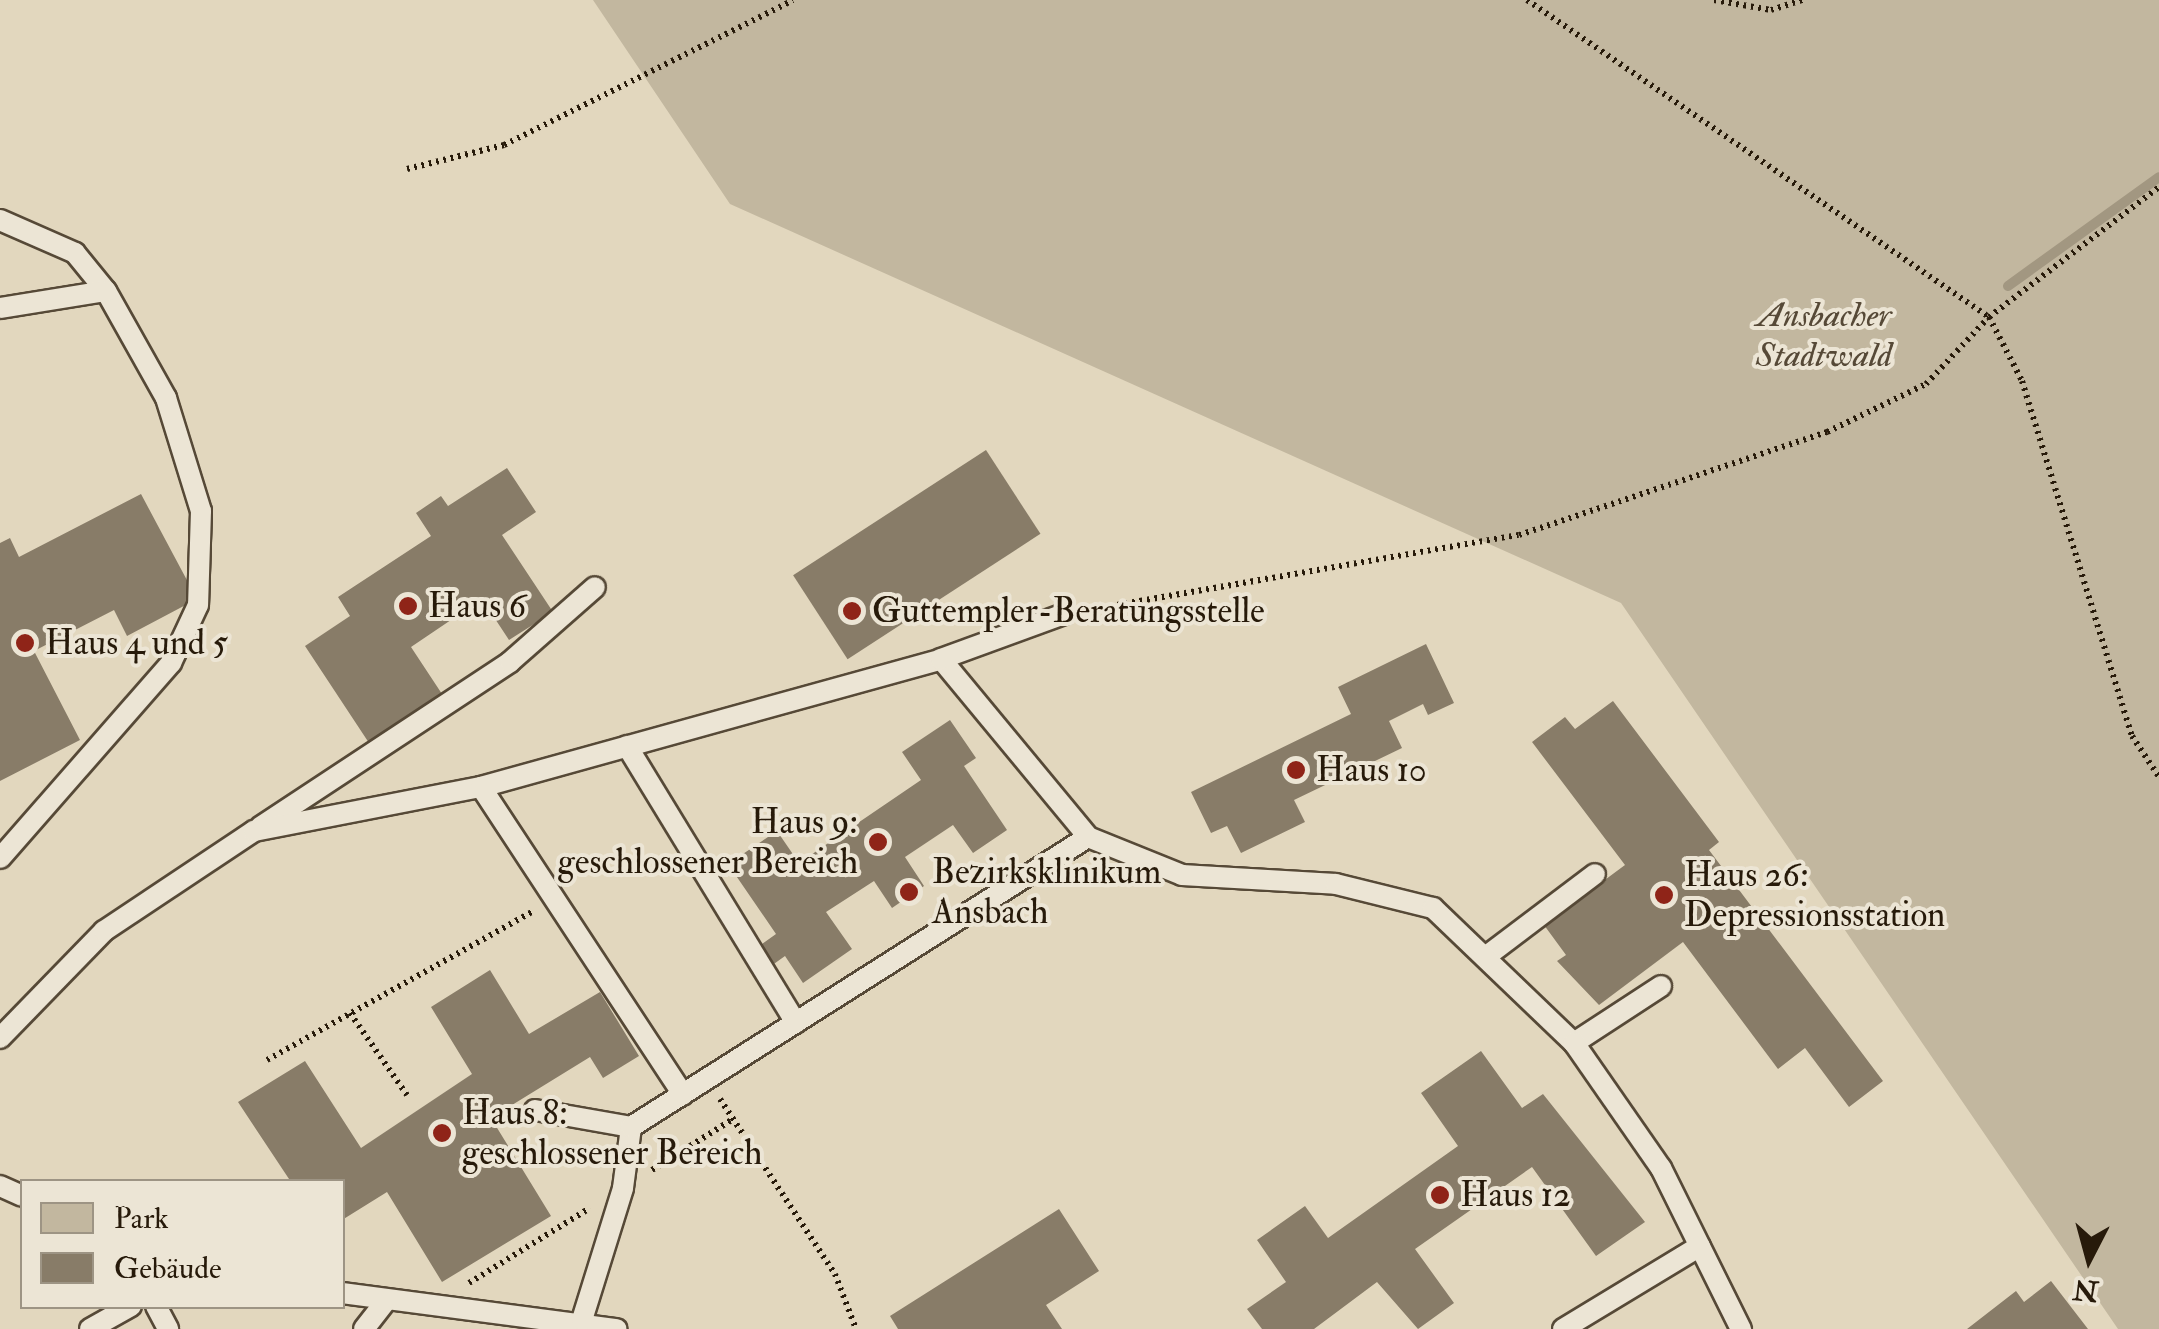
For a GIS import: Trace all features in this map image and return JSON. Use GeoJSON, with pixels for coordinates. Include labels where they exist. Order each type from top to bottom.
{"type":"FeatureCollection","features":[{"type":"Feature","properties":{"kind":"lane"},"geometry":{"type":"LineString","coordinates":[[0,220],[75,253],[106,291],[166,398],[201,510],[198,605],[171,664],[0,858]]}},
{"type":"Feature","properties":{"kind":"lane"},"geometry":{"type":"LineString","coordinates":[[0,308],[106,291]]}},
{"type":"Feature","properties":{"kind":"lane"},"geometry":{"type":"LineString","coordinates":[[0,1038],[104,932],[510,662],[595,587]]}},
{"type":"Feature","properties":{"kind":"lane"},"geometry":{"type":"LineString","coordinates":[[254,831],[481,787],[941,659],[1064,614]]}},
{"type":"Feature","properties":{"kind":"lane"},"geometry":{"type":"LineString","coordinates":[[941,659],[1088,837],[1182,875],[1336,884],[1433,908],[1488,954],[1574,1043],[1661,1168],[1741,1329]]}},
{"type":"Feature","properties":{"kind":"lane"},"geometry":{"type":"LineString","coordinates":[[627,746],[796,1024]]}},
{"type":"Feature","properties":{"kind":"lane"},"geometry":{"type":"LineString","coordinates":[[481,787],[683,1095]]}},
{"type":"Feature","properties":{"kind":"lane"},"geometry":{"type":"LineString","coordinates":[[535,1110],[630,1126],[1088,837]]}},
{"type":"Feature","properties":{"kind":"lane"},"geometry":{"type":"LineString","coordinates":[[1488,954],[1595,874]]}},
{"type":"Feature","properties":{"kind":"lane"},"geometry":{"type":"LineString","coordinates":[[1574,1043],[1661,986]]}},
{"type":"Feature","properties":{"kind":"lane"},"geometry":{"type":"LineString","coordinates":[[582,1320],[623,1188],[630,1126]]}},
{"type":"Feature","properties":{"kind":"lane"},"geometry":{"type":"LineString","coordinates":[[1564,1329],[1700,1246]]}},
{"type":"Feature","properties":{"kind":"lane"},"geometry":{"type":"LineString","coordinates":[[345,1293],[582,1320],[617,1329]]}},
{"type":"Feature","properties":{"kind":"lane"},"geometry":{"type":"LineString","coordinates":[[364,1329],[387,1300]]}},
{"type":"Feature","properties":{"kind":"lane"},"geometry":{"type":"LineString","coordinates":[[90,1329],[127,1309]]}},
{"type":"Feature","properties":{"kind":"path"},"geometry":{"type":"LineString","coordinates":[[407,169],[504,145],[793,0]]}},
{"type":"Feature","properties":{"kind":"path"},"geometry":{"type":"LineString","coordinates":[[1527,0],[1989,317],[2022,381],[2132,736],[2159,777]]}},
{"type":"Feature","properties":{"kind":"path"},"geometry":{"type":"LineString","coordinates":[[1714,0],[1771,10],[1802,0]]}},
{"type":"Feature","properties":{"kind":"path"},"geometry":{"type":"LineString","coordinates":[[1064,614],[1519,535],[1827,432],[1926,384],[1989,317],[2159,187]]}},
{"type":"Feature","properties":{"kind":"path"},"geometry":{"type":"LineString","coordinates":[[267,1060],[554,899]]}},
{"type":"Feature","properties":{"kind":"path"},"geometry":{"type":"LineString","coordinates":[[350,1013],[407,1096]]}},
{"type":"Feature","properties":{"kind":"path"},"geometry":{"type":"LineString","coordinates":[[708,1080],[835,1274],[856,1329]]}},
{"type":"Feature","properties":{"kind":"green space","name":"Ansbacher Stadtwald"},"geometry":{"type":"Polygon","coordinates":[[[593,0],[2159,0],[2159,1329],[2118,1329],[1621,603],[730,204],[593,0]]]}},
{"type":"Feature","properties":{"kind":"building"},"geometry":{"type":"Polygon","coordinates":[[[986,450],[1040,534],[848,659],[793,575],[986,450]]]}},
{"type":"Feature","properties":{"kind":"building","name":"Haus 6"},"geometry":{"type":"Polygon","coordinates":[[[507,468],[536,512],[502,535],[553,612],[509,640],[482,599],[411,647],[442,694],[369,743],[305,646],[350,616],[338,597],[431,536],[416,513],[441,496],[448,506],[507,468]]]}},
{"type":"Feature","properties":{"kind":"building","name":"Haus 4 und 5"},"geometry":{"type":"Polygon","coordinates":[[[141,494],[197,599],[127,636],[114,610],[34,651],[80,740],[0,781],[0,543],[10,538],[19,557],[141,494]]]}},
{"type":"Feature","properties":{"kind":"building","name":"Haus 10"},"geometry":{"type":"Polygon","coordinates":[[[1426,644],[1454,703],[1428,715],[1423,704],[1389,721],[1402,748],[1294,800],[1305,822],[1241,853],[1227,826],[1211,833],[1191,792],[1351,714],[1338,687],[1426,644]]]}},
{"type":"Feature","properties":{"kind":"building","name":"Haus 26: Depressionsstation"},"geometry":{"type":"Polygon","coordinates":[[[1613,701],[1719,842],[1709,850],[1883,1081],[1849,1107],[1805,1048],[1778,1069],[1683,942],[1599,1005],[1557,961],[1566,955],[1544,925],[1625,865],[1532,742],[1565,717],[1575,729],[1613,701]]]}},
{"type":"Feature","properties":{"kind":"building","name":"Haus 9: geschlossener Bereich"},"geometry":{"type":"Polygon","coordinates":[[[950,720],[976,758],[964,766],[1007,830],[973,853],[953,825],[905,857],[924,886],[892,908],[874,881],[826,912],[852,949],[803,983],[785,956],[771,966],[758,947],[776,934],[728,864],[777,831],[799,863],[921,780],[902,752],[950,720]]]}},
{"type":"Feature","properties":{"kind":"building","name":"Haus 8: geschlossener Bereich"},"geometry":{"type":"Polygon","coordinates":[[[490,970],[529,1034],[600,992],[639,1056],[603,1078],[590,1057],[491,1118],[551,1216],[442,1282],[387,1192],[345,1218],[345,1179],[289,1179],[238,1102],[305,1061],[361,1148],[472,1074],[431,1007],[490,970]]]}},
{"type":"Feature","properties":{"kind":"building","name":"Haus 12"},"geometry":{"type":"Polygon","coordinates":[[[1481,1051],[1522,1108],[1543,1094],[1645,1222],[1596,1256],[1532,1167],[1415,1249],[1454,1303],[1418,1329],[1377,1282],[1314,1329],[1262,1329],[1247,1309],[1286,1282],[1257,1240],[1305,1206],[1328,1238],[1458,1146],[1421,1093],[1481,1051]]]}},
{"type":"Feature","properties":{"kind":"building"},"geometry":{"type":"Polygon","coordinates":[[[1059,1209],[1099,1271],[1046,1305],[1062,1329],[898,1329],[890,1316],[1059,1209]]]}},
{"type":"Feature","properties":{"kind":"building"},"geometry":{"type":"Polygon","coordinates":[[[2051,1281],[2088,1329],[1967,1329],[2016,1291],[2024,1302],[2051,1281]]]}},
{"type":"Feature","properties":{"kind":"waterway"},"geometry":{"type":"LineString","coordinates":[[2008,286],[2159,177]]}},
{"type":"Feature","properties":{"kind":"place","name":"Haus 6"},"geometry":{"type":"Point","coordinates":[408,606]}},
{"type":"Feature","properties":{"kind":"place","name":"Guttempler-Beratungsstelle"},"geometry":{"type":"Point","coordinates":[852,611]}},
{"type":"Feature","properties":{"kind":"place","name":"Haus 4 und 5"},"geometry":{"type":"Point","coordinates":[25,643]}},
{"type":"Feature","properties":{"kind":"place","name":"Haus 10"},"geometry":{"type":"Point","coordinates":[1296,770]}},
{"type":"Feature","properties":{"kind":"place","name":"Haus 9: geschlossener Bereich"},"geometry":{"type":"Point","coordinates":[878,842]}},
{"type":"Feature","properties":{"kind":"place","name":"Bezirksklinikum Ansbach"},"geometry":{"type":"Point","coordinates":[909,892]}},
{"type":"Feature","properties":{"kind":"place","name":"Haus 26: Depressionsstation"},"geometry":{"type":"Point","coordinates":[1664,895]}},
{"type":"Feature","properties":{"kind":"place","name":"Haus 8: geschlossener Bereich"},"geometry":{"type":"Point","coordinates":[442,1133]}},
{"type":"Feature","properties":{"kind":"place","name":"Haus 12"},"geometry":{"type":"Point","coordinates":[1440,1195]}}]}
